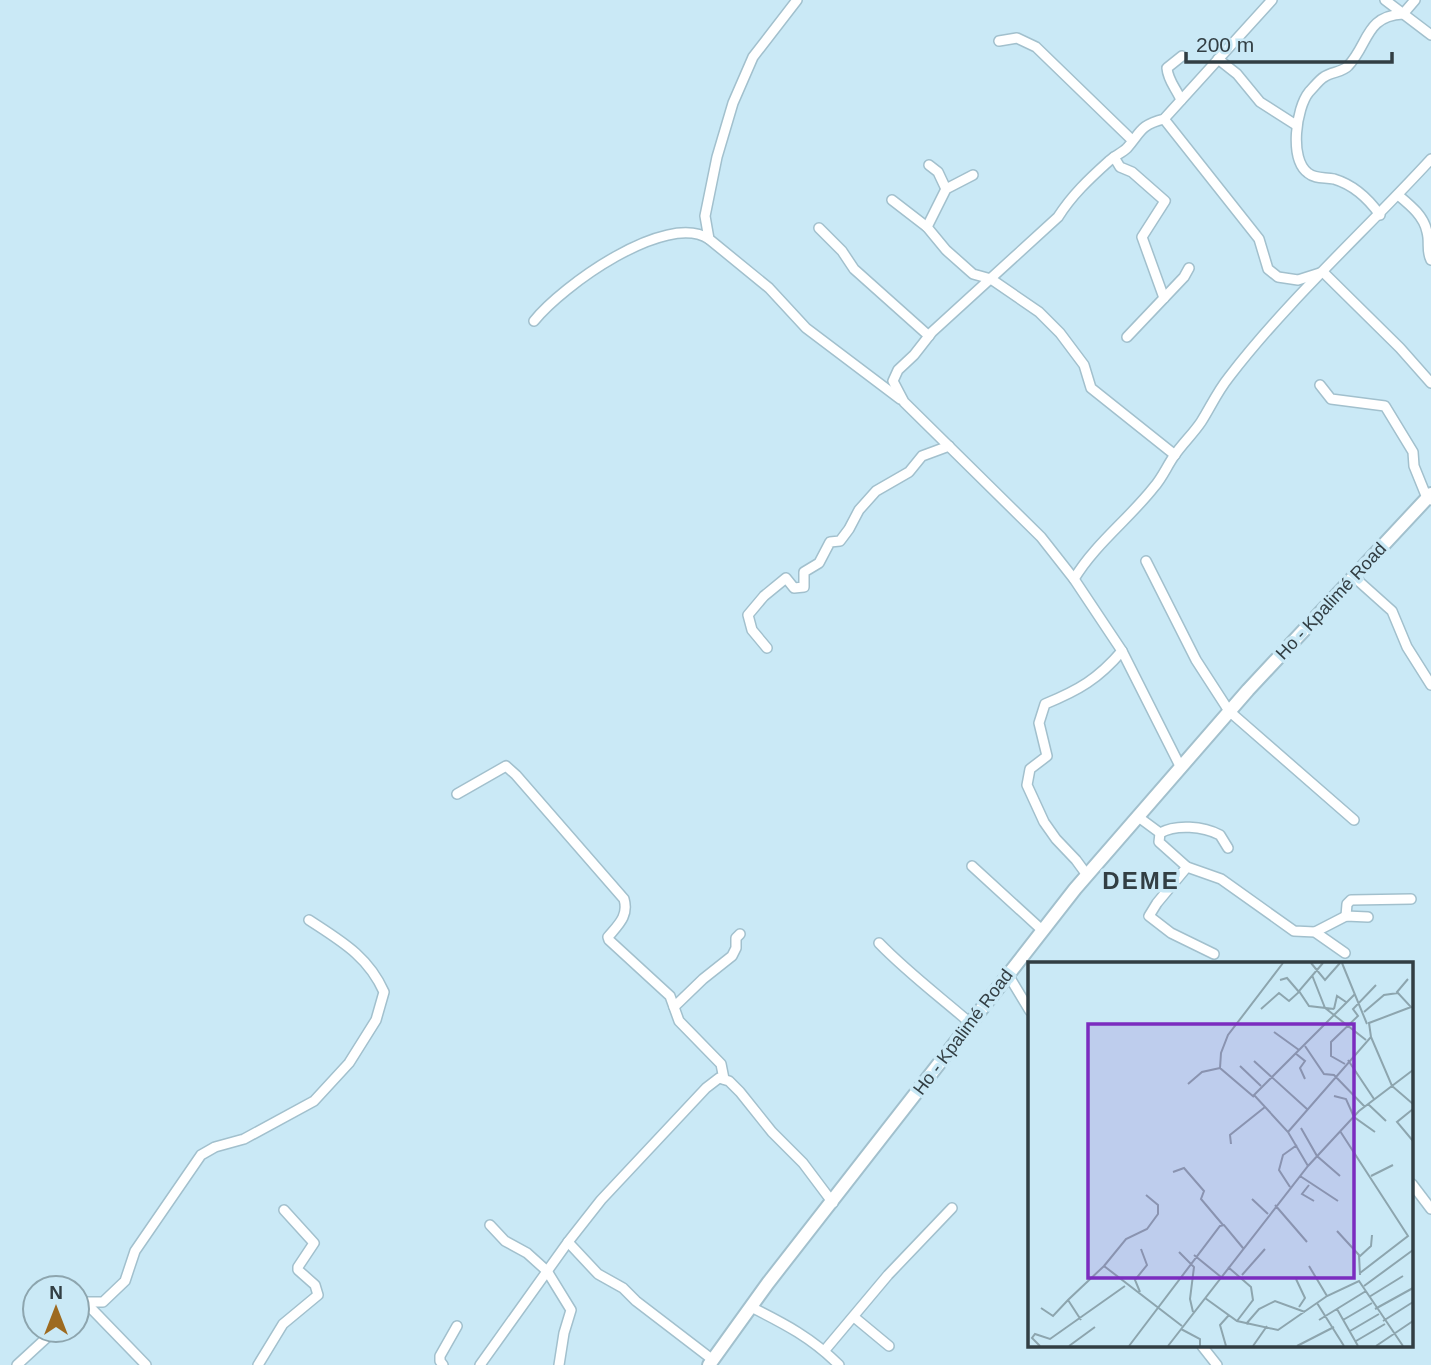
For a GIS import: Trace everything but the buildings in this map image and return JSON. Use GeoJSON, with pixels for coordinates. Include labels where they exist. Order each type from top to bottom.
{"type":"FeatureCollection","features":[{"type":"Feature","properties":{"kind":"main road","name":"Ho - Kpalimé Road"},"geometry":{"type":"LineString","coordinates":[[711,1363],[969,1022],[1087,875],[1229,711],[1430,497]]}},
{"type":"Feature","properties":{"kind":"street"},"geometry":{"type":"LineString","coordinates":[[709,239],[705,216],[716,157],[733,103],[753,57],[797,0]]}},
{"type":"Feature","properties":{"kind":"street"},"geometry":{"type":"LineString","coordinates":[[904,402],[893,381],[898,370],[929,335],[1058,217],[1073,194],[1126,149],[1136,133],[1151,122],[1164,119],[1272,0]]}},
{"type":"Feature","properties":{"kind":"street"},"geometry":{"type":"LineString","coordinates":[[1385,0],[1431,35]]}},
{"type":"Feature","properties":{"kind":"street"},"geometry":{"type":"LineString","coordinates":[[1380,215],[1361,192],[1343,182],[1315,177],[1306,172],[1300,163],[1296,125],[1306,96],[1323,77],[1347,69],[1372,27],[1390,15],[1403,14],[1415,0]]}},
{"type":"Feature","properties":{"kind":"street"},"geometry":{"type":"LineString","coordinates":[[999,41],[1017,37],[1036,47],[1132,140]]}},
{"type":"Feature","properties":{"kind":"street"},"geometry":{"type":"LineString","coordinates":[[1181,100],[1168,76],[1167,68],[1182,56]]}},
{"type":"Feature","properties":{"kind":"street"},"geometry":{"type":"LineString","coordinates":[[1219,59],[1237,74],[1260,102],[1296,125]]}},
{"type":"Feature","properties":{"kind":"street"},"geometry":{"type":"LineString","coordinates":[[1164,119],[1259,239],[1268,269],[1278,277],[1298,280],[1323,272]]}},
{"type":"Feature","properties":{"kind":"street"},"geometry":{"type":"LineString","coordinates":[[1114,157],[1120,167],[1132,172],[1165,201],[1142,237],[1164,298]]}},
{"type":"Feature","properties":{"kind":"street"},"geometry":{"type":"LineString","coordinates":[[1074,579],[1084,562],[1155,486],[1227,379],[1323,272],[1431,159]]}},
{"type":"Feature","properties":{"kind":"street"},"geometry":{"type":"LineString","coordinates":[[929,165],[938,172],[946,189]]}},
{"type":"Feature","properties":{"kind":"street"},"geometry":{"type":"LineString","coordinates":[[927,227],[946,189],[973,174]]}},
{"type":"Feature","properties":{"kind":"street"},"geometry":{"type":"LineString","coordinates":[[1398,195],[1422,219],[1428,232],[1427,250],[1431,261]]}},
{"type":"Feature","properties":{"kind":"street"},"geometry":{"type":"LineString","coordinates":[[891,200],[927,227],[946,250],[973,275],[992,278],[1039,312],[1060,333],[1084,365],[1091,388],[1175,455]]}},
{"type":"Feature","properties":{"kind":"street"},"geometry":{"type":"LineString","coordinates":[[819,228],[842,251],[854,269],[929,335]]}},
{"type":"Feature","properties":{"kind":"street"},"geometry":{"type":"LineString","coordinates":[[534,321],[547,305],[610,257],[646,244],[652,238],[699,232],[769,288],[806,328],[904,402],[1041,537],[1074,579],[1122,651],[1180,766]]}},
{"type":"Feature","properties":{"kind":"street"},"geometry":{"type":"LineString","coordinates":[[1127,337],[1184,277],[1189,268]]}},
{"type":"Feature","properties":{"kind":"street"},"geometry":{"type":"LineString","coordinates":[[1323,272],[1431,383]]}},
{"type":"Feature","properties":{"kind":"street"},"geometry":{"type":"LineString","coordinates":[[1320,385],[1331,399],[1385,405],[1413,452],[1414,466],[1430,497]]}},
{"type":"Feature","properties":{"kind":"street"},"geometry":{"type":"LineString","coordinates":[[767,648],[752,630],[748,615],[764,596],[786,578],[794,588],[804,587],[804,572],[819,563],[830,542],[839,541],[859,510],[876,491],[909,472],[922,456],[949,446]]}},
{"type":"Feature","properties":{"kind":"street"},"geometry":{"type":"LineString","coordinates":[[1146,561],[1196,660],[1229,711],[1354,820]]}},
{"type":"Feature","properties":{"kind":"street"},"geometry":{"type":"LineString","coordinates":[[1354,577],[1392,611],[1407,647],[1431,685]]}},
{"type":"Feature","properties":{"kind":"street"},"geometry":{"type":"LineString","coordinates":[[1087,875],[1050,831],[1027,785],[1030,769],[1048,756],[1040,723],[1045,704],[1078,691],[1098,677],[1122,651]]}},
{"type":"Feature","properties":{"kind":"street"},"geometry":{"type":"LineString","coordinates":[[457,794],[506,766],[516,775],[624,899],[626,912],[608,939],[673,1000],[679,1021],[721,1064],[724,1079]]}},
{"type":"Feature","properties":{"kind":"street"},"geometry":{"type":"LineString","coordinates":[[1137,816],[1160,833]]}},
{"type":"Feature","properties":{"kind":"street"},"geometry":{"type":"LineString","coordinates":[[1160,833],[1178,828],[1204,829],[1220,835],[1228,848]]}},
{"type":"Feature","properties":{"kind":"street"},"geometry":{"type":"LineString","coordinates":[[1160,833],[1159,842],[1187,867],[1221,879],[1294,932],[1315,932],[1346,916],[1368,917]]}},
{"type":"Feature","properties":{"kind":"street"},"geometry":{"type":"LineString","coordinates":[[972,866],[1042,930]]}},
{"type":"Feature","properties":{"kind":"street"},"geometry":{"type":"LineString","coordinates":[[1187,867],[1149,916],[1171,933],[1214,954]]}},
{"type":"Feature","properties":{"kind":"street"},"geometry":{"type":"LineString","coordinates":[[1346,916],[1347,904],[1351,900],[1411,899]]}},
{"type":"Feature","properties":{"kind":"street"},"geometry":{"type":"LineString","coordinates":[[91,1304],[103,1302],[125,1281],[135,1251],[201,1155],[215,1147],[244,1139],[314,1101],[349,1063],[376,1020],[384,992],[376,973],[356,952],[309,920]]}},
{"type":"Feature","properties":{"kind":"street"},"geometry":{"type":"LineString","coordinates":[[1315,932],[1345,953]]}},
{"type":"Feature","properties":{"kind":"street"},"geometry":{"type":"LineString","coordinates":[[674,1007],[732,956],[736,948],[736,938],[740,934]]}},
{"type":"Feature","properties":{"kind":"street"},"geometry":{"type":"LineString","coordinates":[[880,943],[902,967],[969,1022]]}},
{"type":"Feature","properties":{"kind":"street"},"geometry":{"type":"LineString","coordinates":[[1007,973],[1028,1008]]}},
{"type":"Feature","properties":{"kind":"street"},"geometry":{"type":"LineString","coordinates":[[480,1365],[568,1241],[601,1200],[706,1088],[719,1078],[740,1092],[772,1132],[803,1163],[833,1203]]}},
{"type":"Feature","properties":{"kind":"street"},"geometry":{"type":"LineString","coordinates":[[1414,1187],[1431,1209]]}},
{"type":"Feature","properties":{"kind":"street"},"geometry":{"type":"LineString","coordinates":[[825,1350],[888,1275],[951,1208]]}},
{"type":"Feature","properties":{"kind":"street"},"geometry":{"type":"LineString","coordinates":[[258,1365],[283,1324],[317,1295],[316,1285],[298,1270],[313,1247],[313,1241],[284,1210]]}},
{"type":"Feature","properties":{"kind":"street"},"geometry":{"type":"LineString","coordinates":[[490,1225],[505,1241],[527,1253],[547,1271],[571,1310],[559,1365]]}},
{"type":"Feature","properties":{"kind":"street"},"geometry":{"type":"LineString","coordinates":[[568,1241],[598,1274],[623,1288],[711,1363]]}},
{"type":"Feature","properties":{"kind":"street"},"geometry":{"type":"LineString","coordinates":[[751,1307],[795,1328],[825,1350],[839,1365]]}},
{"type":"Feature","properties":{"kind":"street"},"geometry":{"type":"LineString","coordinates":[[91,1315],[146,1365]]}},
{"type":"Feature","properties":{"kind":"street"},"geometry":{"type":"LineString","coordinates":[[854,1317],[889,1346]]}},
{"type":"Feature","properties":{"kind":"street"},"geometry":{"type":"LineString","coordinates":[[443,1365],[440,1356],[457,1326]]}},
{"type":"Feature","properties":{"kind":"street"},"geometry":{"type":"LineString","coordinates":[[17,1365],[40,1344]]}},
{"type":"Feature","properties":{"kind":"street"},"geometry":{"type":"LineString","coordinates":[[1204,1348],[1217,1365]]}},
{"type":"Feature","properties":{"kind":"district","name":"DEME"},"geometry":{"type":"Point","coordinates":[1141,881]}}]}
